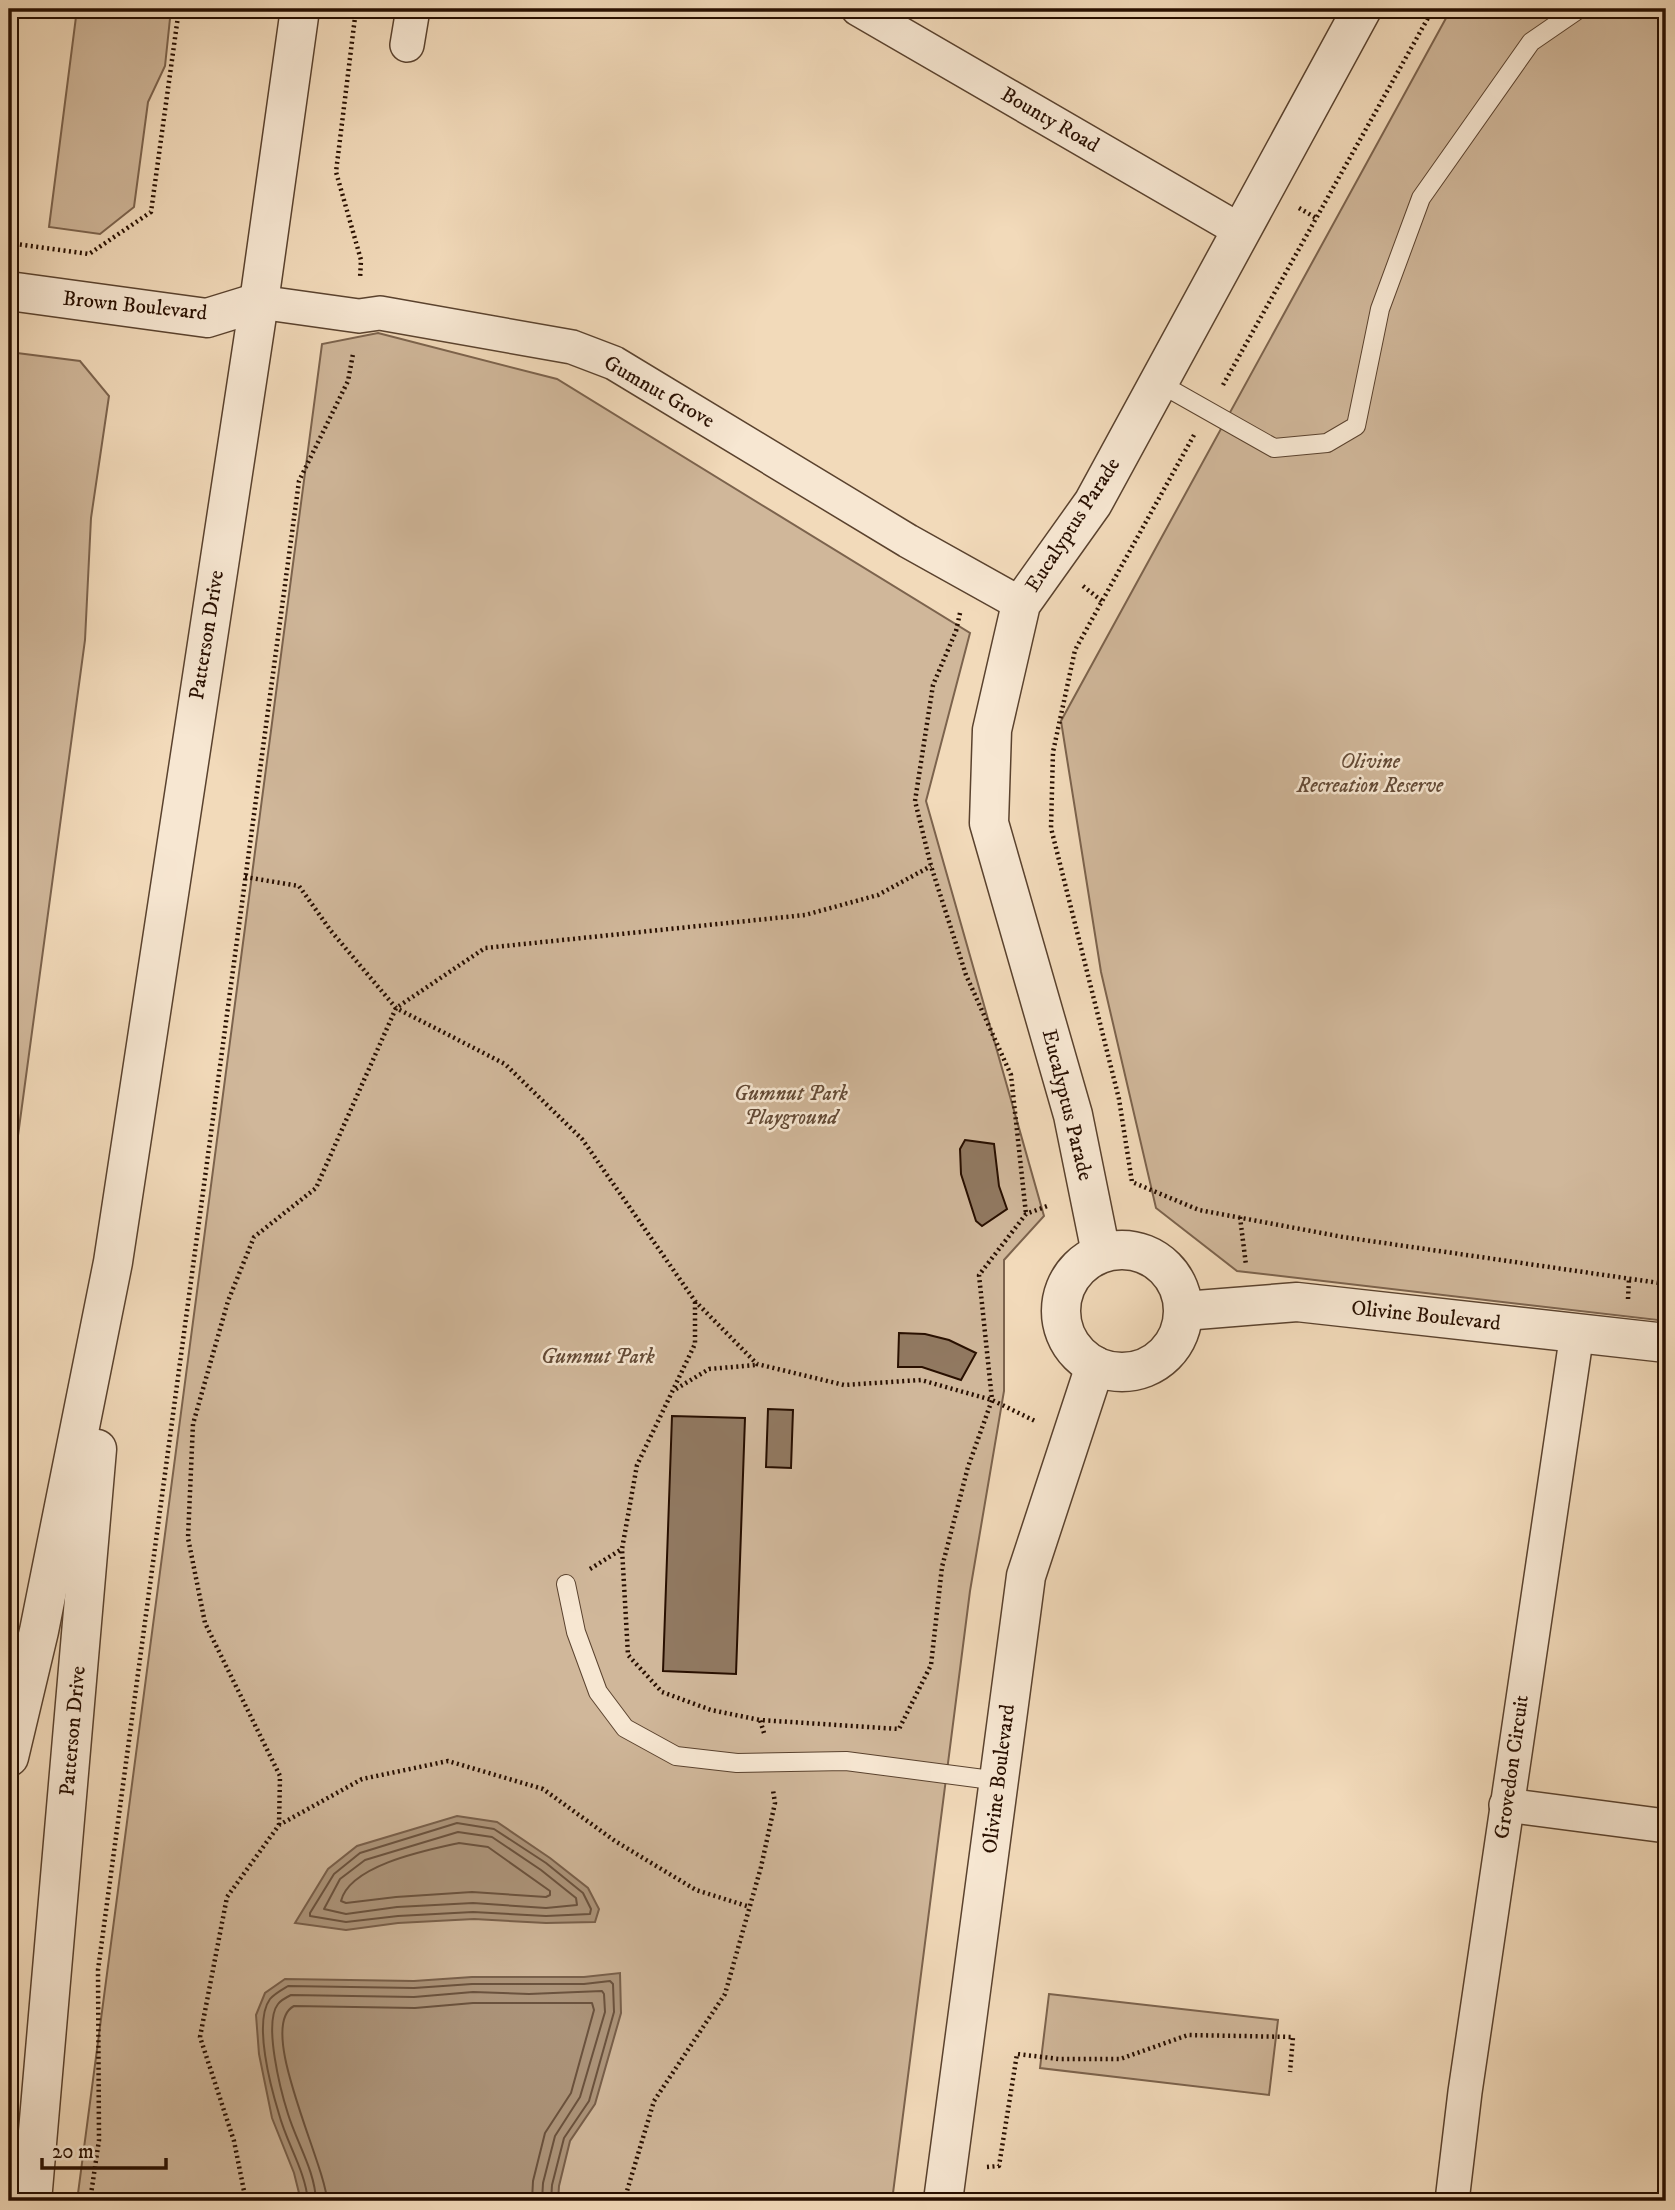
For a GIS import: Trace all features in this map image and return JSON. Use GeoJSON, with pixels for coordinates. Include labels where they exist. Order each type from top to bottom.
{"type":"FeatureCollection","features":[{"type":"Feature","properties":{"kind":"street","name":"Patterson Drive"},"geometry":{"type":"LineString","coordinates":[[9,1757],[39,1632],[113,1262],[259,302],[300,9]]}},
{"type":"Feature","properties":{"kind":"street"},"geometry":{"type":"LineString","coordinates":[[407,45],[413,9]]}},
{"type":"Feature","properties":{"kind":"street","name":"Bounty Road"},"geometry":{"type":"LineString","coordinates":[[858,9],[1241,231]]}},
{"type":"Feature","properties":{"kind":"street","name":"Eucalyptus Parade"},"geometry":{"type":"LineString","coordinates":[[1101,1253],[1073,1115],[989,823],[992,730],[1021,604],[1093,503],[1362,9]]}},
{"type":"Feature","properties":{"kind":"street","name":"Brown Boulevard"},"geometry":{"type":"LineString","coordinates":[[9,291],[208,318],[259,302]]}},
{"type":"Feature","properties":{"kind":"street","name":"Gumnut Grove"},"geometry":{"type":"LineString","coordinates":[[259,302],[359,316],[380,313],[572,347],[614,362],[908,541],[1021,604]]}},
{"type":"Feature","properties":{"kind":"street"},"geometry":{"type":"LineString","coordinates":[[1122,1249],[1144,1253],[1162,1264],[1176,1280],[1184,1311],[1181,1331],[1170,1350],[1154,1364],[1133,1371],[1112,1371],[1095,1366],[1078,1353],[1066,1335],[1060,1305],[1066,1284],[1079,1266],[1101,1253],[1122,1249]]}},
{"type":"Feature","properties":{"kind":"street","name":"Patterson Drive"},"geometry":{"type":"LineString","coordinates":[[32,2201],[113,1262]]}},
{"type":"Feature","properties":{"kind":"street","name":"Olivine Boulevard"},"geometry":{"type":"LineString","coordinates":[[1184,1311],[1297,1302],[1666,1343]]}},
{"type":"Feature","properties":{"kind":"street","name":"Grovedon Circuit"},"geometry":{"type":"LineString","coordinates":[[1452,2201],[1506,1805],[1577,1333]]}},
{"type":"Feature","properties":{"kind":"street","name":"Olivine Boulevard"},"geometry":{"type":"LineString","coordinates":[[945,2186],[1026,1576],[1095,1366]]}},
{"type":"Feature","properties":{"kind":"street"},"geometry":{"type":"LineString","coordinates":[[1506,1805],[1666,1826]]}},
{"type":"Feature","properties":{"kind":"lane"},"geometry":{"type":"LineString","coordinates":[[1158,383],[1274,448],[1327,443],[1356,426],[1380,309],[1421,198],[1531,42],[1579,9]]}},
{"type":"Feature","properties":{"kind":"lane"},"geometry":{"type":"LineString","coordinates":[[566,1584],[576,1632],[598,1692],[625,1728],[676,1756],[737,1763],[846,1760],[999,1781]]}},
{"type":"Feature","properties":{"kind":"path"},"geometry":{"type":"LineString","coordinates":[[9,243],[89,254],[151,212],[179,9]]}},
{"type":"Feature","properties":{"kind":"path"},"geometry":{"type":"LineString","coordinates":[[90,2201],[99,2140],[98,1970],[299,481],[348,381],[359,316],[361,260],[335,172],[356,9]]}},
{"type":"Feature","properties":{"kind":"path"},"geometry":{"type":"LineString","coordinates":[[1132,1182],[1119,1099],[1051,828],[1052,752],[1074,650],[1433,9]]}},
{"type":"Feature","properties":{"kind":"path"},"geometry":{"type":"LineString","coordinates":[[279,1825],[280,1776],[205,1623],[188,1538],[193,1424],[228,1301],[254,1237],[316,1188],[397,1008],[485,948],[805,915],[878,895],[930,866]]}},
{"type":"Feature","properties":{"kind":"path"},"geometry":{"type":"LineString","coordinates":[[245,877],[299,886],[331,931],[397,1008],[505,1064],[582,1139],[695,1301],[757,1364]]}},
{"type":"Feature","properties":{"kind":"path"},"geometry":{"type":"LineString","coordinates":[[695,1301],[695,1344],[637,1465],[622,1549],[628,1655],[662,1692],[711,1710],[760,1720],[899,1730],[930,1665],[942,1567],[968,1466],[992,1400],[979,1275],[1026,1214],[1088,1190],[1132,1182],[1199,1210],[1343,1237],[1666,1284]]}},
{"type":"Feature","properties":{"kind":"path"},"geometry":{"type":"LineString","coordinates":[[1240,1217],[1251,1306]]}},
{"type":"Feature","properties":{"kind":"path"},"geometry":{"type":"LineString","coordinates":[[675,1389],[709,1369],[757,1364],[844,1385],[921,1380],[992,1400],[1071,1439]]}},
{"type":"Feature","properties":{"kind":"path"},"geometry":{"type":"LineString","coordinates":[[624,2201],[654,2101],[725,1994],[750,1908],[775,1803],[771,1762],[760,1720]]}},
{"type":"Feature","properties":{"kind":"path"},"geometry":{"type":"LineString","coordinates":[[246,2201],[234,2141],[200,2036],[227,1897],[279,1825],[362,1779],[448,1760],[543,1789],[615,1841],[696,1889],[750,1908]]}},
{"type":"Feature","properties":{"kind":"path"},"geometry":{"type":"LineString","coordinates":[[945,2186],[999,2166],[1017,2054],[1059,2059],[1120,2059],[1188,2035],[1293,2037],[1290,2072]]}},
{"type":"Feature","properties":{"kind":"green space"},"geometry":{"type":"Polygon","coordinates":[[[77,9],[171,9],[165,66],[148,102],[134,207],[100,234],[49,227],[77,9]]]}},
{"type":"Feature","properties":{"kind":"green space","name":"Olivine Recreation Reserve"},"geometry":{"type":"Polygon","coordinates":[[[1451,9],[1666,9],[1666,1321],[1237,1271],[1156,1208],[1101,972],[1061,721],[1451,9]]]}},
{"type":"Feature","properties":{"kind":"green space","name":"Gumnut Park"},"geometry":{"type":"Polygon","coordinates":[[[378,333],[557,379],[970,633],[926,801],[1044,1216],[1004,1260],[1004,1391],[970,1591],[892,2201],[77,2201],[322,344],[378,333]]]}},
{"type":"Feature","properties":{"kind":"green space"},"geometry":{"type":"Polygon","coordinates":[[[9,352],[80,361],[109,396],[91,518],[85,640],[9,1202],[9,352]]]}},
{"type":"Feature","properties":{"kind":"green space"},"geometry":{"type":"Polygon","coordinates":[[[1049,1994],[1278,2020],[1269,2095],[1040,2068],[1049,1994]]]}},
{"type":"Feature","properties":{"kind":"water"},"geometry":{"type":"Polygon","coordinates":[[[457,1816],[497,1822],[550,1858],[588,1888],[599,1909],[595,1922],[546,1923],[474,1919],[398,1923],[346,1930],[295,1923],[328,1869],[357,1846],[457,1816]]]}},
{"type":"Feature","properties":{"kind":"water"},"geometry":{"type":"Polygon","coordinates":[[[620,1973],[621,2013],[595,2104],[570,2141],[558,2201],[301,2201],[294,2173],[272,2118],[259,2054],[256,2015],[265,1993],[285,1979],[414,1981],[472,1977],[584,1977],[620,1973]]]}},
{"type":"Feature","properties":{"kind":"building"},"geometry":{"type":"Polygon","coordinates":[[[965,1140],[994,1144],[999,1186],[1007,1209],[982,1226],[976,1221],[961,1174],[960,1149],[965,1140]]]}},
{"type":"Feature","properties":{"kind":"building"},"geometry":{"type":"Polygon","coordinates":[[[899,1333],[925,1334],[949,1340],[976,1353],[961,1380],[922,1367],[898,1367],[899,1333]]]}},
{"type":"Feature","properties":{"kind":"building"},"geometry":{"type":"Polygon","coordinates":[[[768,1409],[793,1410],[791,1468],[766,1467],[768,1409]]]}},
{"type":"Feature","properties":{"kind":"building"},"geometry":{"type":"Polygon","coordinates":[[[672,1416],[745,1418],[736,1674],[663,1671],[672,1416]]]}},
{"type":"Feature","properties":{"kind":"park label","name":"Gumnut Park Playground"},"geometry":{"type":"Point","coordinates":[791,1106]}}]}
